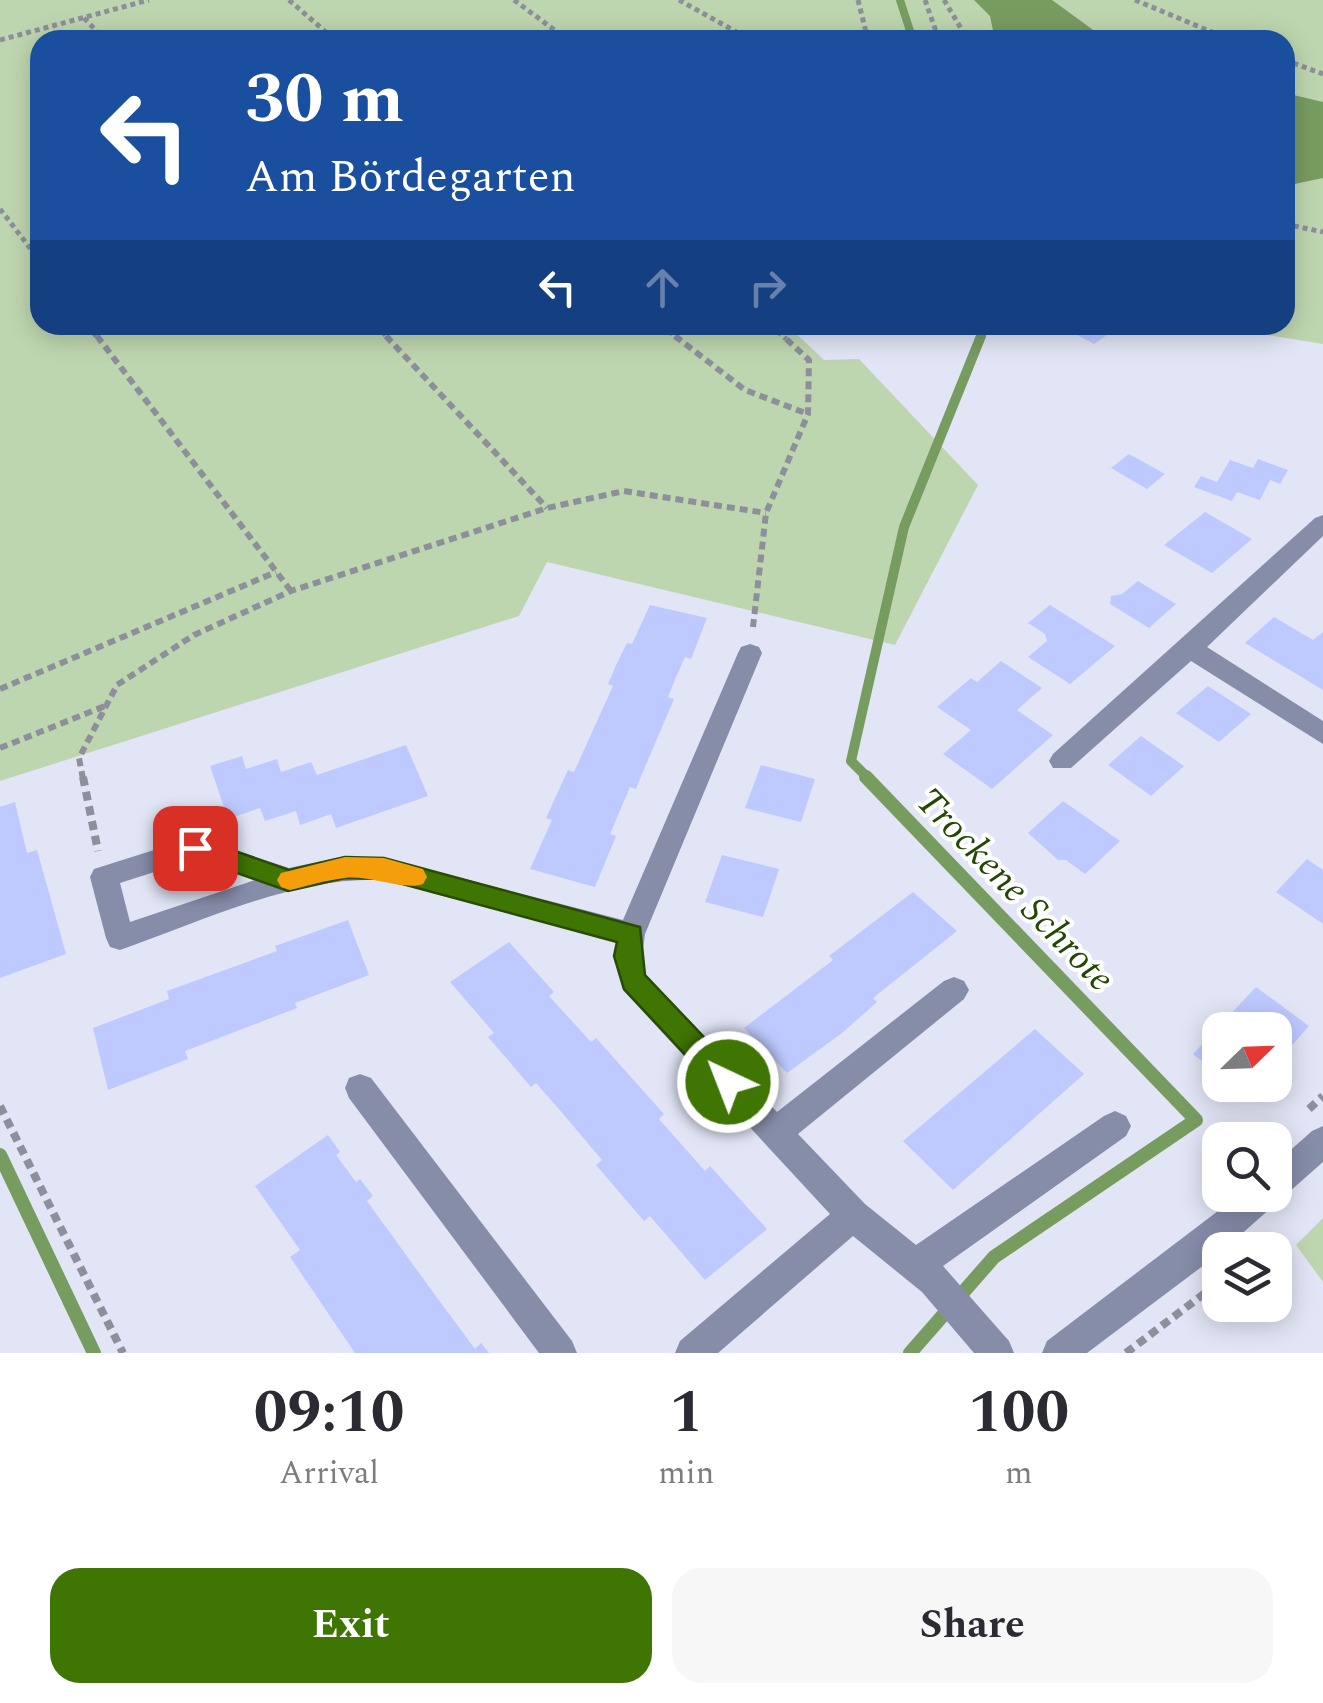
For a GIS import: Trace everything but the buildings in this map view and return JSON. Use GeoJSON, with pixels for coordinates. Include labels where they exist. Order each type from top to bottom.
{"type":"FeatureCollection","features":[{"type":"Feature","properties":{"kind":"street"},"geometry":{"type":"LineString","coordinates":[[1062,762],[1323,523]]}},
{"type":"Feature","properties":{"kind":"street"},"geometry":{"type":"LineString","coordinates":[[1190,648],[1323,734]]}},
{"type":"Feature","properties":{"kind":"street"},"geometry":{"type":"LineString","coordinates":[[750,653],[631,934],[628,956],[633,980],[854,1215],[925,1273],[988,1342]]}},
{"type":"Feature","properties":{"kind":"street"},"geometry":{"type":"LineString","coordinates":[[288,880],[195,848],[104,876],[120,938],[288,880],[345,867],[384,869],[631,934]]}},
{"type":"Feature","properties":{"kind":"street"},"geometry":{"type":"LineString","coordinates":[[776,1132],[954,990]]}},
{"type":"Feature","properties":{"kind":"street"},"geometry":{"type":"LineString","coordinates":[[360,1088],[560,1353]]}},
{"type":"Feature","properties":{"kind":"street"},"geometry":{"type":"LineString","coordinates":[[925,1273],[1115,1126]]}},
{"type":"Feature","properties":{"kind":"street"},"geometry":{"type":"LineString","coordinates":[[1292,1170],[1323,1141]]}},
{"type":"Feature","properties":{"kind":"street"},"geometry":{"type":"LineString","coordinates":[[1059,1353],[1244,1212]]}},
{"type":"Feature","properties":{"kind":"street"},"geometry":{"type":"LineString","coordinates":[[692,1353],[854,1215]]}},
{"type":"Feature","properties":{"kind":"path"},"geometry":{"type":"LineString","coordinates":[[38,30],[150,0]]}},
{"type":"Feature","properties":{"kind":"path"},"geometry":{"type":"LineString","coordinates":[[289,0],[324,30]]}},
{"type":"Feature","properties":{"kind":"path"},"geometry":{"type":"LineString","coordinates":[[514,0],[554,30]]}},
{"type":"Feature","properties":{"kind":"path"},"geometry":{"type":"LineString","coordinates":[[679,0],[733,30]]}},
{"type":"Feature","properties":{"kind":"path"},"geometry":{"type":"LineString","coordinates":[[858,0],[866,30]]}},
{"type":"Feature","properties":{"kind":"path"},"geometry":{"type":"LineString","coordinates":[[924,0],[935,30]]}},
{"type":"Feature","properties":{"kind":"path"},"geometry":{"type":"LineString","coordinates":[[944,0],[962,30]]}},
{"type":"Feature","properties":{"kind":"path"},"geometry":{"type":"LineString","coordinates":[[1134,0],[1207,30]]}},
{"type":"Feature","properties":{"kind":"path"},"geometry":{"type":"LineString","coordinates":[[84,18],[95,30]]}},
{"type":"Feature","properties":{"kind":"path"},"geometry":{"type":"LineString","coordinates":[[0,40],[30,32]]}},
{"type":"Feature","properties":{"kind":"path"},"geometry":{"type":"LineString","coordinates":[[1295,64],[1323,74]]}},
{"type":"Feature","properties":{"kind":"path"},"geometry":{"type":"LineString","coordinates":[[0,209],[30,249]]}},
{"type":"Feature","properties":{"kind":"path"},"geometry":{"type":"LineString","coordinates":[[1295,226],[1323,232]]}},
{"type":"Feature","properties":{"kind":"path"},"geometry":{"type":"LineString","coordinates":[[96,335],[291,591]]}},
{"type":"Feature","properties":{"kind":"path"},"geometry":{"type":"LineString","coordinates":[[385,335],[547,508]]}},
{"type":"Feature","properties":{"kind":"path"},"geometry":{"type":"LineString","coordinates":[[673,335],[732,386],[768,404],[808,414]]}},
{"type":"Feature","properties":{"kind":"path"},"geometry":{"type":"LineString","coordinates":[[750,653],[766,513],[808,414],[809,360],[781,335]]}},
{"type":"Feature","properties":{"kind":"path"},"geometry":{"type":"LineString","coordinates":[[104,876],[78,758],[117,685],[194,635],[291,591],[547,508],[624,491],[766,513]]}},
{"type":"Feature","properties":{"kind":"path"},"geometry":{"type":"LineString","coordinates":[[0,689],[276,572]]}},
{"type":"Feature","properties":{"kind":"path"},"geometry":{"type":"LineString","coordinates":[[0,748],[106,706]]}},
{"type":"Feature","properties":{"kind":"path"},"geometry":{"type":"LineString","coordinates":[[0,1106],[124,1353]]}},
{"type":"Feature","properties":{"kind":"path"},"geometry":{"type":"LineString","coordinates":[[1126,1353],[1202,1295]]}},
{"type":"Feature","properties":{"kind":"shaded area"},"geometry":{"type":"Polygon","coordinates":[[[0,0],[1323,0],[1323,344],[1267,335],[1295,335],[1295,30],[30,30],[30,335],[798,335],[824,360],[859,359],[978,485],[895,645],[547,562],[519,616],[0,781],[0,0]]]}},
{"type":"Feature","properties":{"kind":"shaded area"},"geometry":{"type":"Polygon","coordinates":[[[974,0],[1052,0],[1093,30],[993,30],[990,16],[974,0]]]}},
{"type":"Feature","properties":{"kind":"shaded area"},"geometry":{"type":"Polygon","coordinates":[[[1295,95],[1323,102],[1323,178],[1295,184],[1295,95]]]}},
{"type":"Feature","properties":{"kind":"shaded area"},"geometry":{"type":"Polygon","coordinates":[[[1323,1218],[1323,1282],[1296,1245],[1323,1218]]]}},
{"type":"Feature","properties":{"kind":"waterway","name":"Trockene Schrote"},"geometry":{"type":"LineString","coordinates":[[900,0],[910,30]]}},
{"type":"Feature","properties":{"kind":"waterway","name":"Trockene Schrote"},"geometry":{"type":"LineString","coordinates":[[980,339],[982,335]]}},
{"type":"Feature","properties":{"kind":"waterway","name":"Trockene Schrote"},"geometry":{"type":"LineString","coordinates":[[869,779],[851,761],[904,527],[981,336]]}},
{"type":"Feature","properties":{"kind":"waterway","name":"Trockene Schrote"},"geometry":{"type":"LineString","coordinates":[[866,777],[1196,1120],[994,1257],[910,1353]]}},
{"type":"Feature","properties":{"kind":"waterway"},"geometry":{"type":"LineString","coordinates":[[0,1155],[94,1353]]}},
{"type":"Feature","properties":{"kind":"slow traffic"},"geometry":{"type":"LineString","coordinates":[[290,880],[345,867],[384,869],[415,877]]}},
{"type":"Feature","properties":{"kind":"route"},"geometry":{"type":"LineString","coordinates":[[195,848],[288,880],[345,867],[384,869],[631,934],[628,956],[633,980],[728,1082]]}}]}
